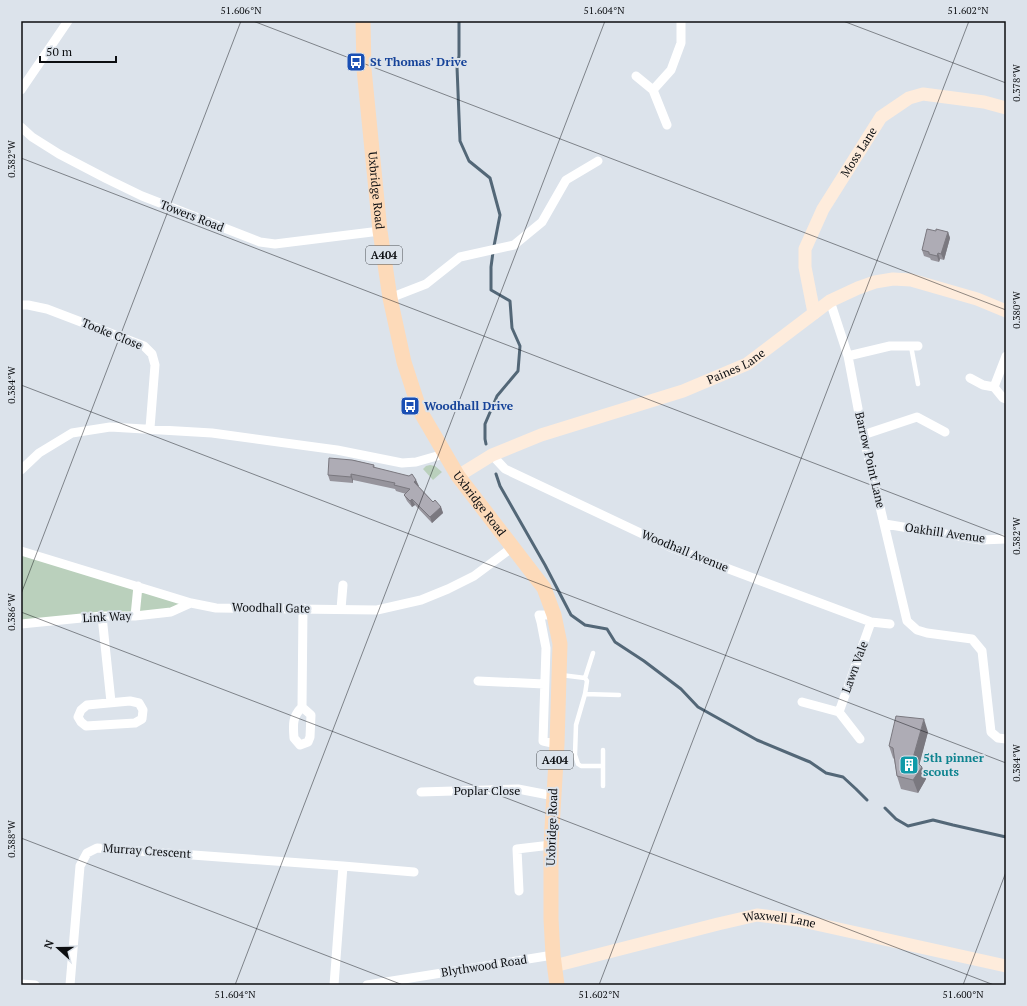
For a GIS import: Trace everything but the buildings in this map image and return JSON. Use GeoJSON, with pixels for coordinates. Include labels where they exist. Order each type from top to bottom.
{"type":"FeatureCollection","features":[{"type":"Feature","properties":{"kind":"main road","name":"Uxbridge Road"},"geometry":{"type":"LineString","coordinates":[[363,21],[364,69],[380,231],[390,298],[404,362],[420,411],[444,454],[458,476],[544,588],[554,615],[560,644],[560,675],[551,845],[550,919],[553,960],[557,985]]}},
{"type":"Feature","properties":{"kind":"street"},"geometry":{"type":"LineString","coordinates":[[21,90],[68,21]]}},
{"type":"Feature","properties":{"kind":"street"},"geometry":{"type":"LineString","coordinates":[[653,90],[671,70],[681,43],[681,21]]}},
{"type":"Feature","properties":{"kind":"street"},"geometry":{"type":"LineString","coordinates":[[636,76],[653,90],[667,125]]}},
{"type":"Feature","properties":{"kind":"street","name":"Moss Lane"},"geometry":{"type":"LineString","coordinates":[[814,313],[805,267],[805,249],[823,209],[881,117],[909,98],[923,94],[984,102],[1006,108]]}},
{"type":"Feature","properties":{"kind":"street","name":"Towers Road"},"geometry":{"type":"LineString","coordinates":[[21,127],[32,137],[59,154],[107,180],[142,196],[260,242],[276,244],[380,231]]}},
{"type":"Feature","properties":{"kind":"street"},"geometry":{"type":"LineString","coordinates":[[390,298],[426,284],[460,257],[514,245],[542,222],[566,180],[598,161]]}},
{"type":"Feature","properties":{"kind":"street","name":"Paines Lane"},"geometry":{"type":"LineString","coordinates":[[458,476],[492,455],[543,435],[683,391],[747,364],[830,301],[875,282],[893,279],[911,280],[977,299],[1006,311]]}},
{"type":"Feature","properties":{"kind":"street","name":"Barrow Point Lane"},"geometry":{"type":"LineString","coordinates":[[830,301],[848,356],[863,435],[907,621],[917,630],[927,633],[972,639],[982,652],[991,732],[998,738],[1006,739]]}},
{"type":"Feature","properties":{"kind":"street","name":"Tooke Close"},"geometry":{"type":"LineString","coordinates":[[21,305],[47,309],[144,346],[152,354],[155,365],[150,428]]}},
{"type":"Feature","properties":{"kind":"street"},"geometry":{"type":"LineString","coordinates":[[848,356],[890,346],[914,346]]}},
{"type":"Feature","properties":{"kind":"street"},"geometry":{"type":"LineString","coordinates":[[994,388],[1006,356]]}},
{"type":"Feature","properties":{"kind":"street"},"geometry":{"type":"LineString","coordinates":[[970,378],[983,385],[994,388],[1003,398],[1006,399]]}},
{"type":"Feature","properties":{"kind":"street"},"geometry":{"type":"LineString","coordinates":[[863,435],[917,417],[945,432]]}},
{"type":"Feature","properties":{"kind":"street"},"geometry":{"type":"LineString","coordinates":[[21,470],[39,453],[72,433],[110,427],[212,432],[337,450],[402,463],[416,462],[444,454]]}},
{"type":"Feature","properties":{"kind":"street","name":"Woodhall Avenue"},"geometry":{"type":"LineString","coordinates":[[492,455],[505,469],[670,548],[871,622],[890,624]]}},
{"type":"Feature","properties":{"kind":"street","name":"Oakhill Avenue"},"geometry":{"type":"LineString","coordinates":[[885,524],[981,540],[1006,539]]}},
{"type":"Feature","properties":{"kind":"street","name":"Woodhall Gate"},"geometry":{"type":"LineString","coordinates":[[21,550],[191,603],[216,608],[376,610],[421,600],[448,589],[474,576],[513,547]]}},
{"type":"Feature","properties":{"kind":"street"},"geometry":{"type":"LineString","coordinates":[[341,609],[343,585]]}},
{"type":"Feature","properties":{"kind":"street"},"geometry":{"type":"LineString","coordinates":[[135,616],[138,586]]}},
{"type":"Feature","properties":{"kind":"street","name":"Link Way"},"geometry":{"type":"LineString","coordinates":[[21,624],[102,616],[135,616],[171,612],[191,603]]}},
{"type":"Feature","properties":{"kind":"street"},"geometry":{"type":"LineString","coordinates":[[302,707],[303,608]]}},
{"type":"Feature","properties":{"kind":"street"},"geometry":{"type":"LineString","coordinates":[[554,615],[539,615],[546,648],[543,741],[556,749]]}},
{"type":"Feature","properties":{"kind":"street"},"geometry":{"type":"LineString","coordinates":[[102,616],[111,702]]}},
{"type":"Feature","properties":{"kind":"street","name":"Lawn Vale"},"geometry":{"type":"LineString","coordinates":[[839,712],[871,622]]}},
{"type":"Feature","properties":{"kind":"street"},"geometry":{"type":"LineString","coordinates":[[478,681],[544,684]]}},
{"type":"Feature","properties":{"kind":"street"},"geometry":{"type":"LineString","coordinates":[[130,701],[139,703],[143,710],[142,719],[135,723],[86,726],[78,717],[81,710],[87,705],[111,702],[130,701]]}},
{"type":"Feature","properties":{"kind":"street"},"geometry":{"type":"LineString","coordinates":[[802,702],[839,712],[860,739]]}},
{"type":"Feature","properties":{"kind":"street","name":"Poplar Close"},"geometry":{"type":"LineString","coordinates":[[421,792],[518,789],[554,796]]}},
{"type":"Feature","properties":{"kind":"street"},"geometry":{"type":"LineString","coordinates":[[519,891],[517,849],[551,845]]}},
{"type":"Feature","properties":{"kind":"street","name":"Murray Crescent"},"geometry":{"type":"LineString","coordinates":[[70,985],[80,866],[86,853],[97,848],[414,872]]}},
{"type":"Feature","properties":{"kind":"street"},"geometry":{"type":"LineString","coordinates":[[334,985],[343,866]]}},
{"type":"Feature","properties":{"kind":"street","name":"Waxwell Lane"},"geometry":{"type":"LineString","coordinates":[[553,960],[758,915],[798,920],[1006,966]]}},
{"type":"Feature","properties":{"kind":"street","name":"Blythwood Road"},"geometry":{"type":"LineString","coordinates":[[367,985],[553,960]]}},
{"type":"Feature","properties":{"kind":"street"},"geometry":{"type":"LineString","coordinates":[[21,984],[35,985]]}},
{"type":"Feature","properties":{"kind":"lane"},"geometry":{"type":"LineString","coordinates":[[914,346],[918,384]]}},
{"type":"Feature","properties":{"kind":"lane"},"geometry":{"type":"LineString","coordinates":[[593,653],[585,678],[587,681],[585,694],[576,725],[575,755],[578,764],[581,766],[603,766]]}},
{"type":"Feature","properties":{"kind":"lane"},"geometry":{"type":"LineString","coordinates":[[560,675],[585,678]]}},
{"type":"Feature","properties":{"kind":"lane"},"geometry":{"type":"LineString","coordinates":[[585,694],[619,695]]}},
{"type":"Feature","properties":{"kind":"lane"},"geometry":{"type":"LineString","coordinates":[[556,749],[575,755]]}},
{"type":"Feature","properties":{"kind":"lane"},"geometry":{"type":"LineString","coordinates":[[603,750],[603,786]]}},
{"type":"Feature","properties":{"kind":"green space"},"geometry":{"type":"Polygon","coordinates":[[[430,465],[435,466],[442,472],[433,480],[423,469],[430,465]]]}},
{"type":"Feature","properties":{"kind":"green space"},"geometry":{"type":"Polygon","coordinates":[[[21,551],[191,603],[171,612],[21,624],[21,551]]]}},
{"type":"Feature","properties":{"kind":"waterway"},"geometry":{"type":"LineString","coordinates":[[459,21],[459,56],[457,67],[460,141],[469,161],[490,178],[500,215],[494,246]]}},
{"type":"Feature","properties":{"kind":"waterway"},"geometry":{"type":"LineString","coordinates":[[486,444],[485,424],[497,396],[518,371],[520,346],[512,328],[510,301],[491,290],[491,267],[493,252]]}},
{"type":"Feature","properties":{"kind":"waterway"},"geometry":{"type":"LineString","coordinates":[[496,474],[500,486],[545,565],[571,615],[585,625],[607,629],[615,642],[644,661],[681,689],[698,707],[757,740],[810,762],[826,773],[843,777],[867,800]]}},
{"type":"Feature","properties":{"kind":"waterway"},"geometry":{"type":"LineString","coordinates":[[885,808],[896,819],[908,826],[933,820],[1006,837]]}},
{"type":"Feature","properties":{"kind":"place","name":"St Thomas' Drive"},"geometry":{"type":"Point","coordinates":[356,62]}},
{"type":"Feature","properties":{"kind":"place","name":"Woodhall Drive"},"geometry":{"type":"Point","coordinates":[410,406]}},
{"type":"Feature","properties":{"kind":"place","name":"5th pinner scouts"},"geometry":{"type":"Point","coordinates":[909,765]}}]}
